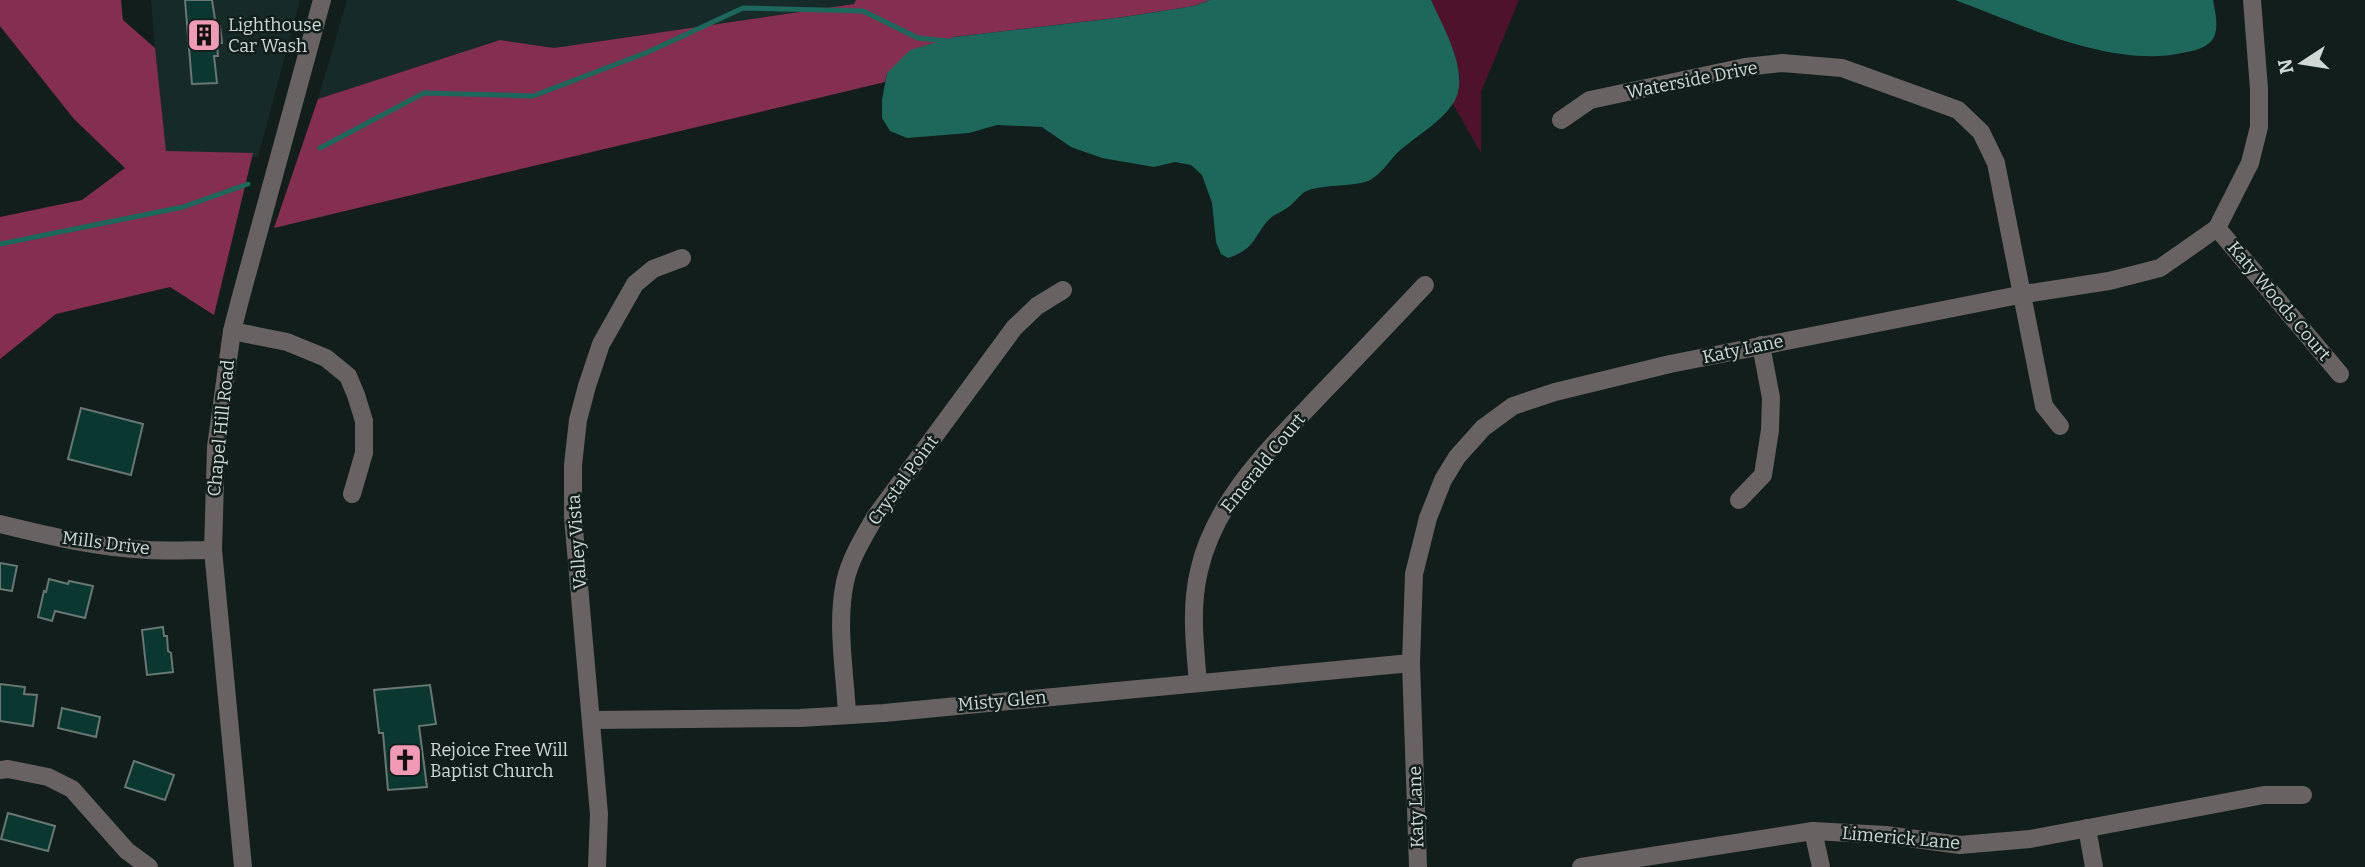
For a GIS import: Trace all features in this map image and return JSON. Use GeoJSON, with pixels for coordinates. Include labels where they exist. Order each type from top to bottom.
{"type":"FeatureCollection","features":[{"type":"Feature","properties":{"kind":"street","name":"Chapel Hill Road"},"geometry":{"type":"LineString","coordinates":[[243,867],[213,550],[216,447],[232,331],[322,0]]}},
{"type":"Feature","properties":{"kind":"street","name":"Katy Lane"},"geometry":{"type":"LineString","coordinates":[[1418,867],[1411,663],[1414,574],[1428,518],[1443,480],[1457,457],[1483,428],[1513,406],[1555,392],[1761,345],[2024,294],[2109,281],[2160,268],[2217,228],[2250,163],[2259,127],[2252,0]]}},
{"type":"Feature","properties":{"kind":"street","name":"Waterside Drive"},"geometry":{"type":"LineString","coordinates":[[1561,120],[1590,100],[1745,67],[1782,63],[1842,68],[1958,110],[1981,132],[1996,163],[2044,406],[2060,426]]}},
{"type":"Feature","properties":{"kind":"street","name":"Katy Woods Court"},"geometry":{"type":"LineString","coordinates":[[2217,228],[2340,374]]}},
{"type":"Feature","properties":{"kind":"street","name":"Valley Vista"},"geometry":{"type":"LineString","coordinates":[[597,867],[599,814],[573,517],[573,465],[578,420],[601,344],[635,284],[653,269],[682,258]]}},
{"type":"Feature","properties":{"kind":"street","name":"Emerald Court"},"geometry":{"type":"LineString","coordinates":[[1198,683],[1193,630],[1194,596],[1199,568],[1221,512],[1288,429],[1425,285]]}},
{"type":"Feature","properties":{"kind":"street","name":"Crystal Point"},"geometry":{"type":"LineString","coordinates":[[847,714],[841,617],[845,581],[856,550],[875,517],[1014,328],[1037,306],[1063,290]]}},
{"type":"Feature","properties":{"kind":"street"},"geometry":{"type":"LineString","coordinates":[[232,331],[287,342],[326,358],[348,376],[364,421],[364,453],[352,494]]}},
{"type":"Feature","properties":{"kind":"street"},"geometry":{"type":"LineString","coordinates":[[1739,500],[1763,475],[1770,430],[1771,398],[1761,345]]}},
{"type":"Feature","properties":{"kind":"street","name":"Mills Drive"},"geometry":{"type":"LineString","coordinates":[[0,524],[103,545],[148,550],[213,550]]}},
{"type":"Feature","properties":{"kind":"street","name":"Misty Glen"},"geometry":{"type":"LineString","coordinates":[[592,720],[800,718],[884,713],[1411,663]]}},
{"type":"Feature","properties":{"kind":"street"},"geometry":{"type":"LineString","coordinates":[[0,770],[47,776],[72,789],[127,851],[149,867]]}},
{"type":"Feature","properties":{"kind":"street","name":"Limerick Lane"},"geometry":{"type":"LineString","coordinates":[[1581,867],[1813,831],[1886,835],[1960,845],[2030,839],[2263,795],[2303,795]]}},
{"type":"Feature","properties":{"kind":"street"},"geometry":{"type":"LineString","coordinates":[[2087,828],[2094,867]]}},
{"type":"Feature","properties":{"kind":"street"},"geometry":{"type":"LineString","coordinates":[[1813,831],[1821,867]]}},
{"type":"Feature","properties":{"kind":"shaded area"},"geometry":{"type":"Polygon","coordinates":[[[0,0],[121,0],[123,20],[155,48],[166,151],[253,153],[214,315],[170,287],[56,314],[0,359],[0,217],[82,200],[125,168],[74,119],[0,26],[0,0]]]}},
{"type":"Feature","properties":{"kind":"shaded area"},"geometry":{"type":"Polygon","coordinates":[[[151,0],[300,0],[258,157],[163,156],[151,0]]]}},
{"type":"Feature","properties":{"kind":"shaded area"},"geometry":{"type":"Polygon","coordinates":[[[347,0],[856,0],[854,4],[554,48],[500,40],[318,99],[347,0]]]}},
{"type":"Feature","properties":{"kind":"shaded area"},"geometry":{"type":"Polygon","coordinates":[[[856,0],[1210,0],[1194,6],[1124,17],[954,37],[887,73],[885,82],[274,228],[318,99],[500,40],[554,48],[854,4],[856,0]]]}},
{"type":"Feature","properties":{"kind":"shaded area"},"geometry":{"type":"Polygon","coordinates":[[[1210,0],[1431,0],[1454,52],[1458,67],[1458,94],[1442,117],[1399,151],[1376,176],[1365,182],[1316,188],[1303,193],[1273,216],[1245,250],[1228,258],[1221,254],[1216,242],[1212,203],[1202,175],[1191,165],[1175,162],[1154,167],[1102,158],[1071,147],[1042,127],[997,125],[969,133],[907,138],[890,131],[882,118],[887,73],[910,50],[954,37],[1124,17],[1194,6],[1210,0]]]}},
{"type":"Feature","properties":{"kind":"shaded area"},"geometry":{"type":"Polygon","coordinates":[[[1431,0],[1519,0],[1481,92],[1481,153],[1453,104],[1460,78],[1454,53],[1431,0]]]}},
{"type":"Feature","properties":{"kind":"shaded area"},"geometry":{"type":"Polygon","coordinates":[[[1955,0],[2213,0],[2216,28],[2212,40],[2199,49],[2159,56],[2130,55],[2069,42],[1955,0]]]}},
{"type":"Feature","properties":{"kind":"building","name":"Lighthouse Car Wash"},"geometry":{"type":"Polygon","coordinates":[[[185,0],[212,0],[222,43],[217,44],[218,56],[214,56],[217,83],[192,84],[185,0]]]}},
{"type":"Feature","properties":{"kind":"building"},"geometry":{"type":"Polygon","coordinates":[[[81,408],[143,424],[131,475],[68,459],[81,408]]]}},
{"type":"Feature","properties":{"kind":"building"},"geometry":{"type":"Polygon","coordinates":[[[0,563],[17,566],[12,591],[0,589],[0,563]]]}},
{"type":"Feature","properties":{"kind":"building"},"geometry":{"type":"Polygon","coordinates":[[[49,579],[93,586],[85,618],[55,611],[52,621],[38,617],[49,579]]]}},
{"type":"Feature","properties":{"kind":"building"},"geometry":{"type":"Polygon","coordinates":[[[163,627],[168,651],[171,653],[173,672],[147,675],[142,630],[163,627]]]}},
{"type":"Feature","properties":{"kind":"building"},"geometry":{"type":"Polygon","coordinates":[[[0,684],[25,687],[24,694],[37,695],[33,726],[0,721],[0,684]]]}},
{"type":"Feature","properties":{"kind":"building","name":"Rejoice Free Will Baptist Church"},"geometry":{"type":"Polygon","coordinates":[[[430,685],[436,724],[419,726],[427,787],[388,790],[383,733],[379,733],[374,690],[430,685]]]}},
{"type":"Feature","properties":{"kind":"building"},"geometry":{"type":"Polygon","coordinates":[[[62,708],[100,717],[96,737],[58,728],[62,708]]]}},
{"type":"Feature","properties":{"kind":"building"},"geometry":{"type":"Polygon","coordinates":[[[134,761],[174,775],[165,800],[125,787],[134,761]]]}},
{"type":"Feature","properties":{"kind":"building"},"geometry":{"type":"Polygon","coordinates":[[[8,813],[55,826],[48,851],[1,839],[8,813]]]}},
{"type":"Feature","properties":{"kind":"waterway"},"geometry":{"type":"LineString","coordinates":[[320,148],[424,93],[533,96],[648,52],[743,8],[863,11],[918,38],[947,41]]}},
{"type":"Feature","properties":{"kind":"waterway"},"geometry":{"type":"LineString","coordinates":[[0,244],[183,207],[248,184]]}},
{"type":"Feature","properties":{"kind":"place","name":"Lighthouse Car Wash"},"geometry":{"type":"Point","coordinates":[204,35]}},
{"type":"Feature","properties":{"kind":"place","name":"Rejoice Free Will Baptist Church"},"geometry":{"type":"Point","coordinates":[405,760]}}]}
